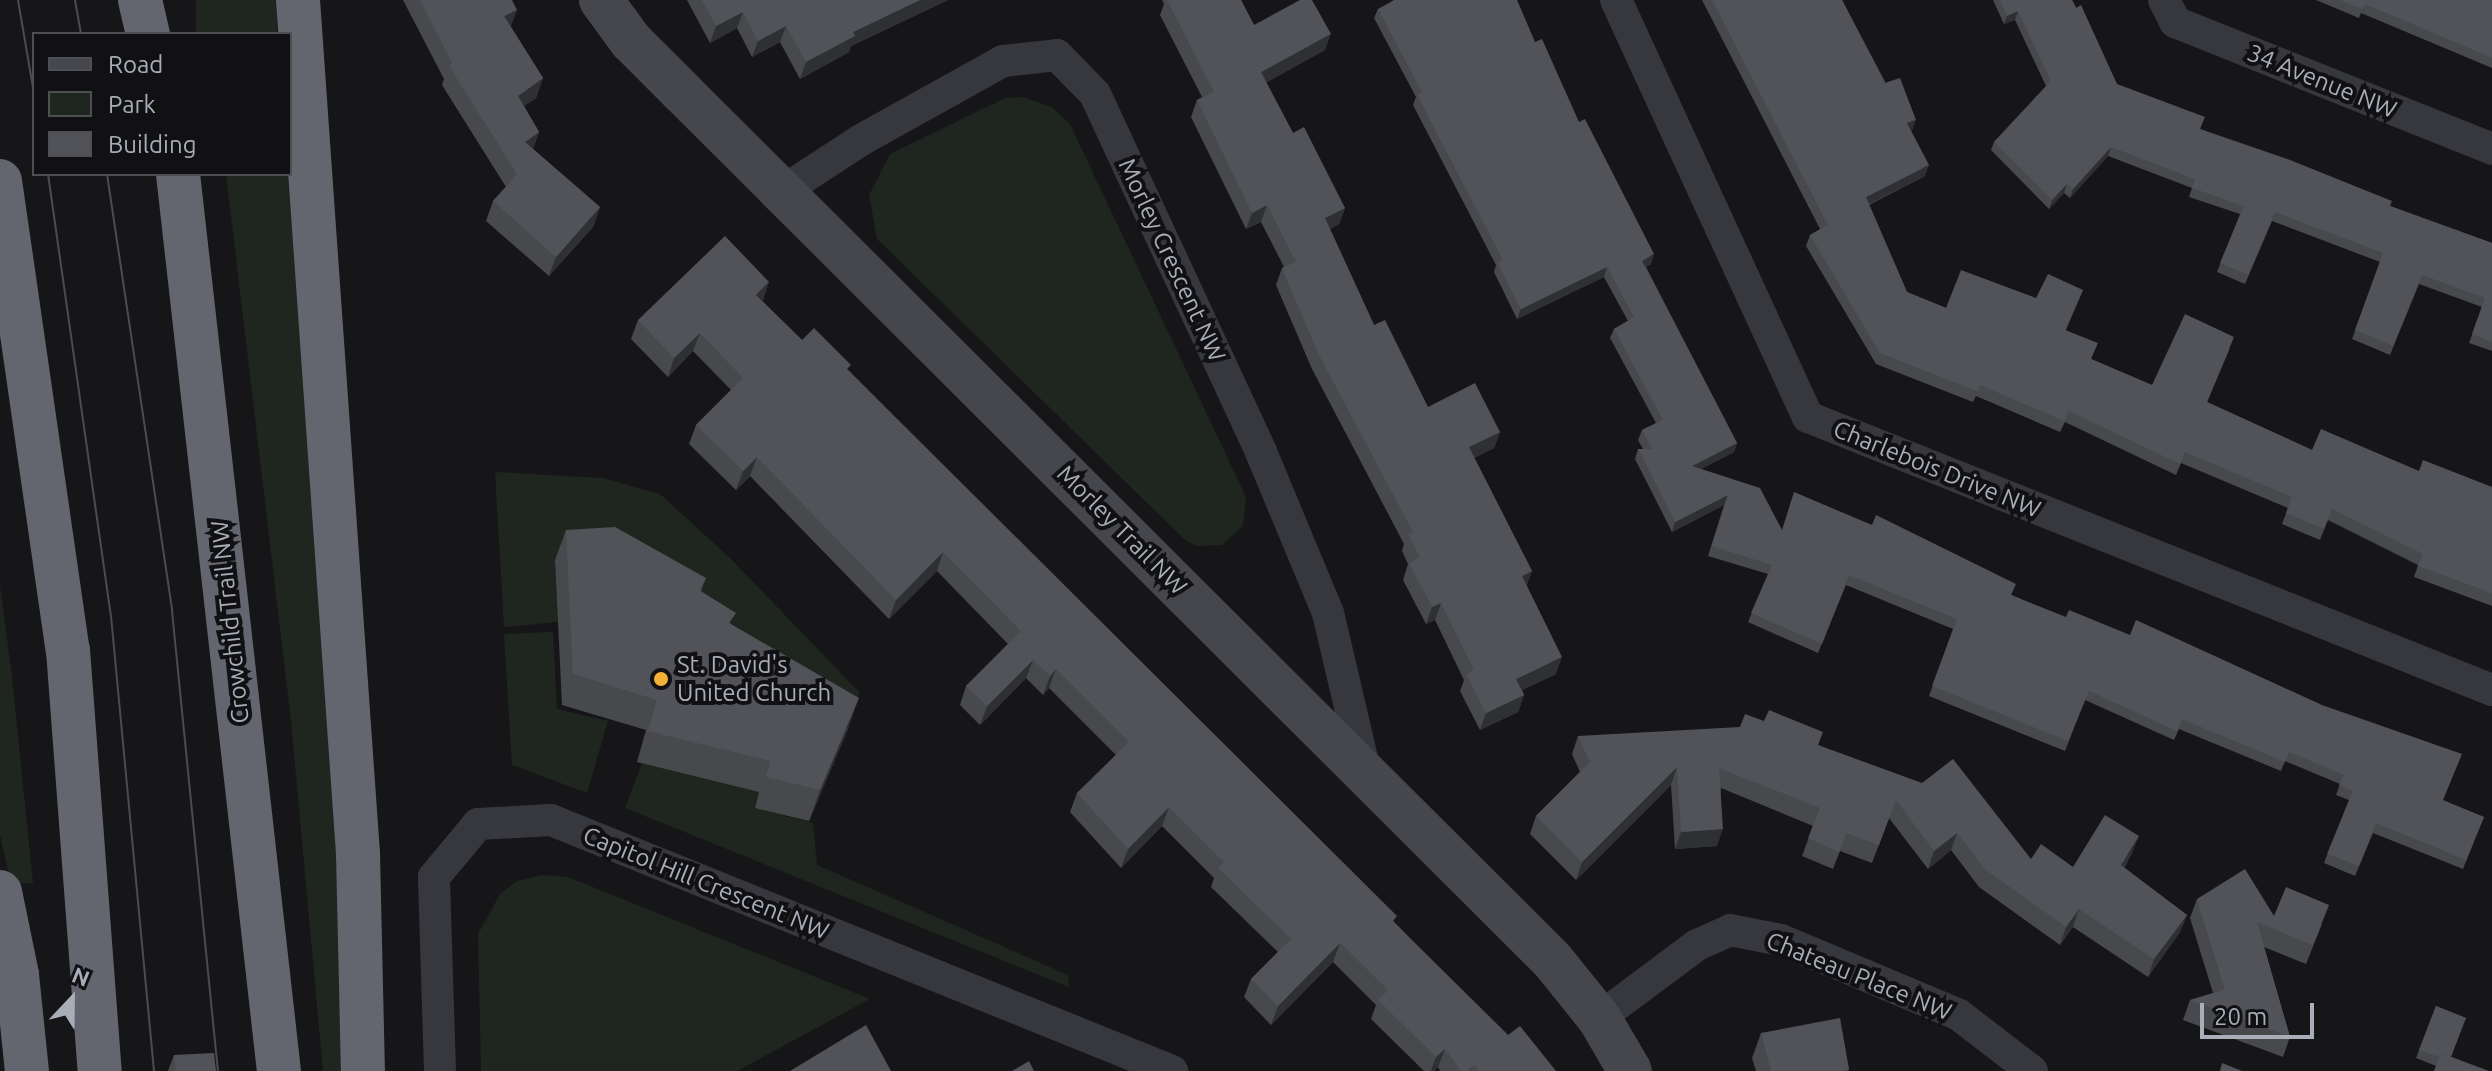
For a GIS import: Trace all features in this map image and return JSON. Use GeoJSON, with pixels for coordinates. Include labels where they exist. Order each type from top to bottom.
{"type":"FeatureCollection","features":[{"type":"Feature","properties":{"kind":"highway"},"geometry":{"type":"LineString","coordinates":[[140,0],[148,32]]}},
{"type":"Feature","properties":{"kind":"highway"},"geometry":{"type":"LineString","coordinates":[[298,0],[358,854],[363,1071]]}},
{"type":"Feature","properties":{"kind":"highway","name":"Crowchild Trail NW"},"geometry":{"type":"LineString","coordinates":[[178,176],[279,1071]]}},
{"type":"Feature","properties":{"kind":"highway"},"geometry":{"type":"LineString","coordinates":[[0,181],[68,650],[100,1071]]}},
{"type":"Feature","properties":{"kind":"highway"},"geometry":{"type":"LineString","coordinates":[[0,892],[17,975],[27,1071]]}},
{"type":"Feature","properties":{"kind":"street","name":"Morley Trail NW"},"geometry":{"type":"LineString","coordinates":[[601,0],[631,41],[1553,961],[1599,1018],[1630,1071]]}},
{"type":"Feature","properties":{"kind":"street","name":"Charlebois Drive NW"},"geometry":{"type":"LineString","coordinates":[[1616,0],[1808,417],[2492,690]]}},
{"type":"Feature","properties":{"kind":"street","name":"34 Avenue NW"},"geometry":{"type":"LineString","coordinates":[[2164,0],[2175,22],[2492,149]]}},
{"type":"Feature","properties":{"kind":"street","name":"Morley Crescent NW"},"geometry":{"type":"LineString","coordinates":[[783,191],[861,140],[1003,61],[1057,55],[1095,94],[1261,452],[1328,613],[1365,771]]}},
{"type":"Feature","properties":{"kind":"street","name":"Capitol Hill Crescent NW"},"geometry":{"type":"LineString","coordinates":[[440,1071],[434,877],[478,824],[551,820],[1172,1071]]}},
{"type":"Feature","properties":{"kind":"street","name":"Chateau Place NW"},"geometry":{"type":"LineString","coordinates":[[1599,1018],[1697,945],[1730,930],[1781,940],[1959,1015],[2032,1071]]}},
{"type":"Feature","properties":{"kind":"green space"},"geometry":{"type":"Polygon","coordinates":[[[196,0],[277,0],[277,32],[196,32],[196,0]]]}},
{"type":"Feature","properties":{"kind":"green space"},"geometry":{"type":"Polygon","coordinates":[[[1023,97],[1052,107],[1070,124],[1246,497],[1243,526],[1222,545],[1196,546],[1185,540],[877,239],[869,195],[890,154],[1005,98],[1023,97]]]}},
{"type":"Feature","properties":{"kind":"green space"},"geometry":{"type":"Polygon","coordinates":[[[226,176],[290,176],[351,1071],[323,1071],[291,721],[226,176]]]}},
{"type":"Feature","properties":{"kind":"green space"},"geometry":{"type":"Polygon","coordinates":[[[495,472],[603,478],[660,494],[731,559],[860,693],[845,727],[555,560],[558,622],[504,627],[495,472]]]}},
{"type":"Feature","properties":{"kind":"green space"},"geometry":{"type":"Polygon","coordinates":[[[0,585],[33,883],[11,884],[0,835],[0,585]]]}},
{"type":"Feature","properties":{"kind":"green space"},"geometry":{"type":"Polygon","coordinates":[[[553,632],[557,709],[608,721],[587,793],[512,765],[504,634],[553,632]]]}},
{"type":"Feature","properties":{"kind":"green space"},"geometry":{"type":"Polygon","coordinates":[[[642,763],[759,792],[755,808],[813,823],[817,865],[1068,975],[1069,987],[625,808],[642,763]]]}},
{"type":"Feature","properties":{"kind":"green space"},"geometry":{"type":"Polygon","coordinates":[[[541,875],[568,877],[870,999],[737,1071],[481,1071],[478,934],[500,894],[517,881],[541,875]]]}},
{"type":"Feature","properties":{"kind":"building"},"geometry":{"type":"Polygon","coordinates":[[[420,0],[512,0],[517,10],[504,16],[543,78],[518,96],[539,132],[525,142],[600,207],[556,257],[493,201],[517,174],[449,66],[452,63],[420,0]]]}},
{"type":"Feature","properties":{"kind":"building"},"geometry":{"type":"Polygon","coordinates":[[[702,0],[920,0],[853,32],[855,36],[806,62],[786,26],[758,41],[743,12],[716,26],[702,0]]]}},
{"type":"Feature","properties":{"kind":"building"},"geometry":{"type":"Polygon","coordinates":[[[1167,0],[1241,0],[1254,25],[1300,0],[1312,0],[1331,34],[1261,72],[1293,133],[1304,127],[1345,208],[1325,218],[1374,325],[1385,320],[1428,407],[1475,383],[1500,432],[1469,447],[1532,571],[1522,576],[1562,657],[1516,679],[1524,695],[1486,713],[1466,674],[1474,670],[1441,603],[1432,607],[1409,563],[1420,557],[1408,534],[1413,532],[1318,353],[1282,268],[1296,262],[1267,205],[1252,213],[1197,100],[1214,92],[1167,0]]]}},
{"type":"Feature","properties":{"kind":"building"},"geometry":{"type":"Polygon","coordinates":[[[1394,0],[1517,0],[1535,42],[1542,39],[1579,122],[1585,119],[1654,254],[1642,261],[1737,443],[1692,466],[1760,488],[1782,530],[1794,492],[1872,525],[1876,515],[2016,584],[2011,595],[2066,617],[2069,610],[2130,635],[2136,620],[2322,705],[2462,754],[2443,800],[2484,817],[2466,860],[2376,823],[2359,866],[2327,854],[2353,791],[2339,785],[2344,775],[2289,752],[2285,762],[2182,719],[2177,731],[2089,691],[2068,741],[1932,686],[1957,619],[1849,575],[1822,644],[1751,613],[1772,565],[1712,546],[1728,495],[1675,522],[1638,449],[1652,449],[1642,430],[1663,420],[1614,329],[1634,317],[1607,267],[1521,309],[1497,263],[1503,260],[1417,95],[1422,92],[1378,9],[1394,0]]]}},
{"type":"Feature","properties":{"kind":"building"},"geometry":{"type":"Polygon","coordinates":[[[1712,0],[1842,0],[1885,83],[1900,78],[1916,120],[1907,123],[1929,165],[1866,197],[1907,292],[1946,308],[1961,270],[2036,298],[2048,274],[2083,290],[2065,330],[2098,343],[2091,359],[2152,385],[2185,314],[2234,337],[2207,402],[2312,450],[2321,429],[2419,471],[2423,460],[2492,487],[2492,593],[2418,566],[2423,554],[2332,509],[2324,529],[2286,513],[2292,497],[2185,452],[2180,464],[2069,411],[2064,421],[1980,385],[1977,391],[1880,353],[1810,235],[1828,225],[1712,0]]]}},
{"type":"Feature","properties":{"kind":"building"},"geometry":{"type":"Polygon","coordinates":[[[2000,0],[2072,0],[2076,8],[2081,5],[2117,84],[2205,117],[2200,129],[2290,160],[2392,201],[2390,206],[2492,243],[2492,342],[2472,334],[2485,298],[2422,275],[2393,346],[2355,330],[2383,253],[2275,212],[2248,275],[2220,263],[2244,206],[2192,188],[2195,179],[2111,147],[2073,189],[2067,184],[2052,200],[1994,142],[2051,81],[2018,11],[2007,16],[2000,0]]]}},
{"type":"Feature","properties":{"kind":"building"},"geometry":{"type":"Polygon","coordinates":[[[2340,0],[2492,0],[2492,58],[2365,4],[2362,9],[2340,0]]]}},
{"type":"Feature","properties":{"kind":"building"},"geometry":{"type":"Polygon","coordinates":[[[725,236],[769,282],[756,295],[802,340],[814,328],[851,365],[847,369],[1397,916],[1393,921],[1415,944],[1508,1035],[1520,1026],[1556,1071],[1479,1071],[1474,1065],[1467,1071],[1461,1071],[1445,1049],[1436,1057],[1378,1000],[1388,990],[1340,943],[1278,1006],[1251,979],[1291,939],[1218,868],[1224,862],[1169,807],[1128,849],[1077,793],[1129,742],[1056,669],[1050,676],[1033,660],[987,706],[966,686],[1021,631],[943,552],[896,600],[757,457],[743,471],[696,425],[743,378],[700,333],[674,358],[638,320],[725,236]]]}},
{"type":"Feature","properties":{"kind":"building","name":"St. David's United Church"},"geometry":{"type":"Polygon","coordinates":[[[615,527],[706,578],[699,590],[736,613],[729,623],[859,698],[820,790],[766,777],[770,761],[648,731],[657,700],[573,674],[566,530],[615,527]]]}},
{"type":"Feature","properties":{"kind":"building"},"geometry":{"type":"Polygon","coordinates":[[[1769,710],[1823,732],[1818,745],[1922,783],[1953,759],[2031,859],[2041,844],[2073,867],[2105,815],[2139,836],[2121,865],[2187,915],[2154,959],[2079,909],[2066,927],[1986,870],[1957,833],[1934,851],[1896,800],[1879,845],[1846,833],[1839,852],[1808,838],[1820,808],[1719,768],[1723,829],[1681,832],[1677,767],[1582,862],[1536,816],[1590,762],[1578,736],[1740,727],[1745,714],[1764,721],[1769,710]]]}},
{"type":"Feature","properties":{"kind":"building"},"geometry":{"type":"Polygon","coordinates":[[[2245,869],[2274,916],[2286,887],[2329,905],[2313,945],[2257,922],[2290,1037],[2190,1000],[2225,990],[2197,899],[2245,869]]]}},
{"type":"Feature","properties":{"kind":"building"},"geometry":{"type":"Polygon","coordinates":[[[2436,1006],[2466,1018],[2451,1057],[2441,1053],[2439,1057],[2419,1050],[2436,1006]]]}},
{"type":"Feature","properties":{"kind":"building"},"geometry":{"type":"Polygon","coordinates":[[[1840,1018],[1849,1069],[1771,1071],[1761,1033],[1840,1018]]]}},
{"type":"Feature","properties":{"kind":"building"},"geometry":{"type":"Polygon","coordinates":[[[866,1025],[891,1071],[790,1071],[866,1025]]]}},
{"type":"Feature","properties":{"kind":"building"},"geometry":{"type":"Polygon","coordinates":[[[214,1053],[216,1071],[176,1071],[174,1055],[214,1053]]]}},
{"type":"Feature","properties":{"kind":"building"},"geometry":{"type":"Polygon","coordinates":[[[2441,1053],[2489,1071],[2434,1071],[2441,1053]]]}},
{"type":"Feature","properties":{"kind":"building"},"geometry":{"type":"Polygon","coordinates":[[[1029,1061],[1034,1071],[1012,1071],[1029,1061]]]}},
{"type":"Feature","properties":{"kind":"building"},"geometry":{"type":"Polygon","coordinates":[[[2222,1063],[2242,1071],[2220,1071],[2222,1063]]]}},
{"type":"Feature","properties":{"kind":"tram line"},"geometry":{"type":"LineString","coordinates":[[18,0],[32,82]]}},
{"type":"Feature","properties":{"kind":"tram line"},"geometry":{"type":"LineString","coordinates":[[75,0],[81,32]]}},
{"type":"Feature","properties":{"kind":"tram line"},"geometry":{"type":"LineString","coordinates":[[48,176],[111,616],[154,1071]]}},
{"type":"Feature","properties":{"kind":"tram line"},"geometry":{"type":"LineString","coordinates":[[107,176],[172,611],[218,1071]]}},
{"type":"Feature","properties":{"kind":"place","name":"St. David's United Church"},"geometry":{"type":"Point","coordinates":[661,679]}}]}
